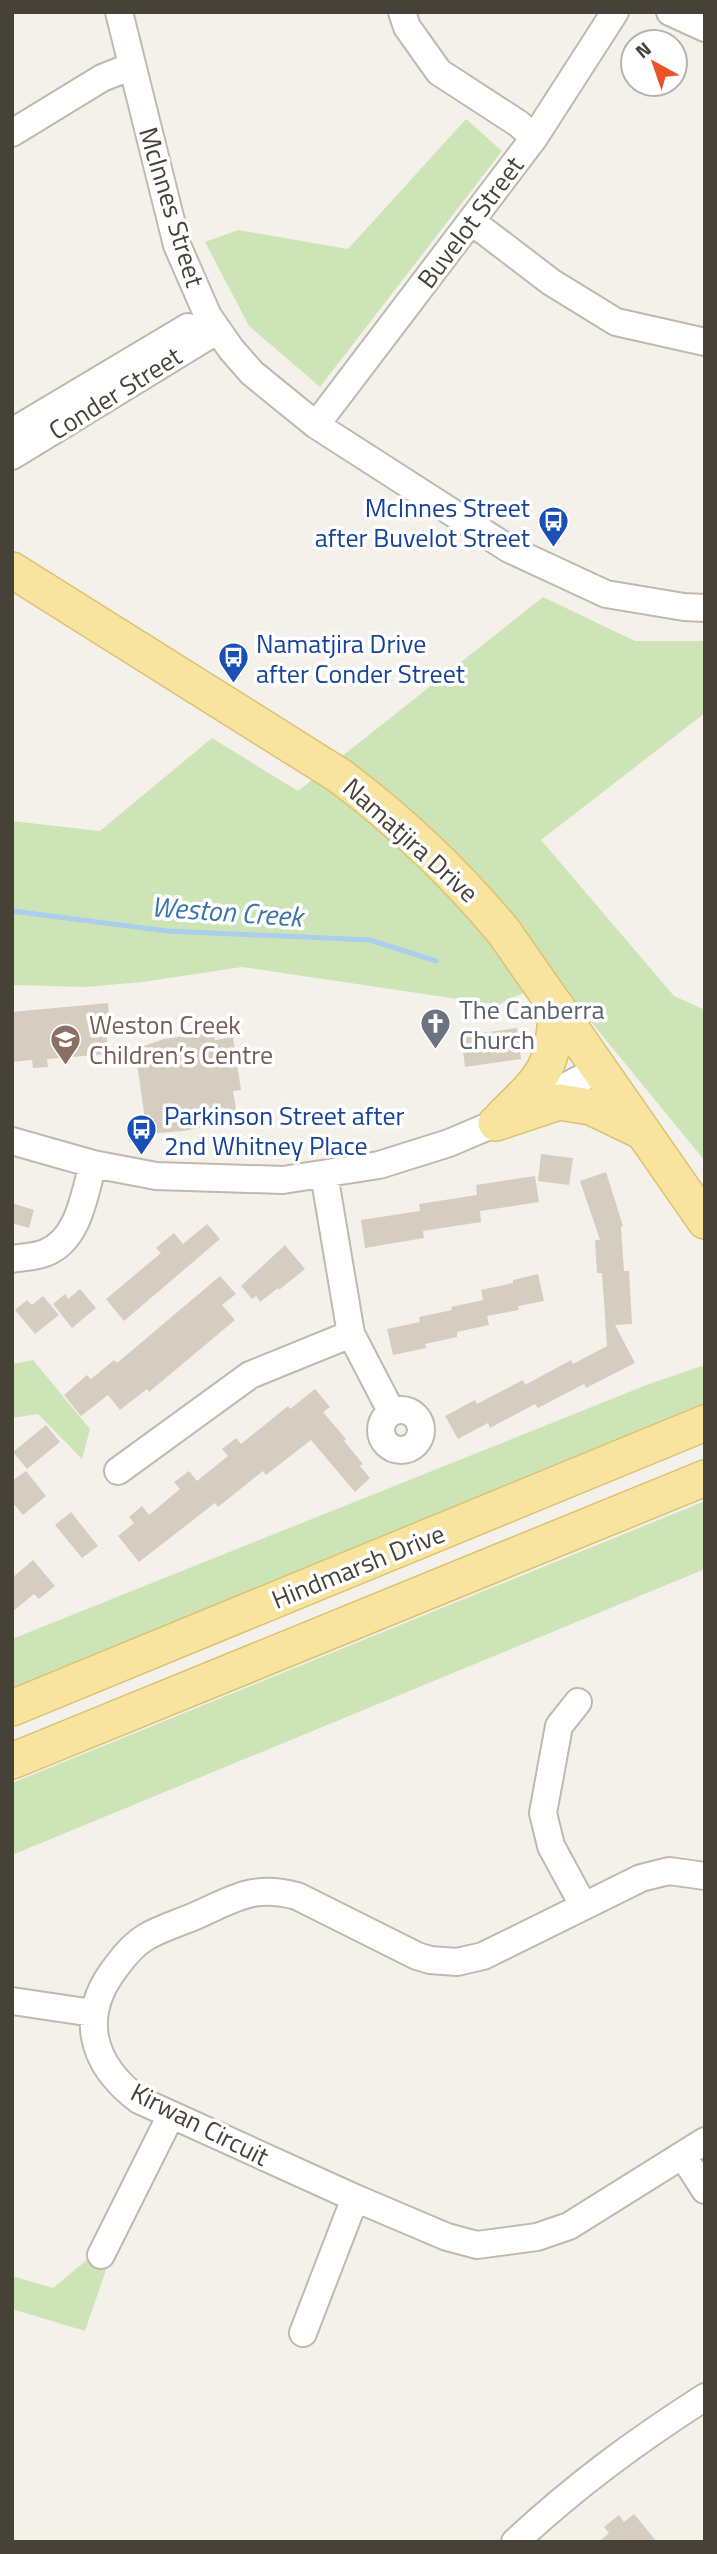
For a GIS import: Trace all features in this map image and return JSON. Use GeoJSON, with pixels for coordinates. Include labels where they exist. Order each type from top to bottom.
{"type":"FeatureCollection","features":[{"type":"Feature","properties":{"kind":"main road","name":"Namatjira Drive"},"geometry":{"type":"LineString","coordinates":[[12,570],[340,776],[389,813],[470,890],[504,932],[705,1221]]}},
{"type":"Feature","properties":{"kind":"main road"},"geometry":{"type":"LineString","coordinates":[[496,1123],[536,1084],[547,1068],[554,1044],[557,1007]]}},
{"type":"Feature","properties":{"kind":"main road"},"geometry":{"type":"LineString","coordinates":[[496,1123],[559,1102],[591,1107],[644,1132]]}},
{"type":"Feature","properties":{"kind":"main road","name":"Hindmarsh Drive"},"geometry":{"type":"LineString","coordinates":[[12,1708],[705,1423]]}},
{"type":"Feature","properties":{"kind":"main road","name":"Hindmarsh Drive"},"geometry":{"type":"LineString","coordinates":[[12,1761],[705,1478]]}},
{"type":"Feature","properties":{"kind":"street","name":"McInnes Street"},"geometry":{"type":"LineString","coordinates":[[119,12],[177,245],[213,323],[252,373],[316,425],[509,549],[606,594],[705,608]]}},
{"type":"Feature","properties":{"kind":"street"},"geometry":{"type":"LineString","coordinates":[[402,12],[407,27],[439,72],[519,124],[534,138]]}},
{"type":"Feature","properties":{"kind":"street","name":"Buvelot Street"},"geometry":{"type":"LineString","coordinates":[[316,425],[534,138],[615,12]]}},
{"type":"Feature","properties":{"kind":"street"},"geometry":{"type":"LineString","coordinates":[[670,12],[705,28]]}},
{"type":"Feature","properties":{"kind":"street"},"geometry":{"type":"LineString","coordinates":[[12,133],[102,78],[132,66]]}},
{"type":"Feature","properties":{"kind":"street"},"geometry":{"type":"LineString","coordinates":[[471,220],[551,282],[617,322],[705,342]]}},
{"type":"Feature","properties":{"kind":"street","name":"Conder Street"},"geometry":{"type":"LineString","coordinates":[[12,432],[213,323]]}},
{"type":"Feature","properties":{"kind":"street","name":"Conder Street"},"geometry":{"type":"LineString","coordinates":[[12,456],[213,323]]}},
{"type":"Feature","properties":{"kind":"street"},"geometry":{"type":"LineString","coordinates":[[12,1141],[93,1164],[156,1176],[283,1180],[379,1165],[449,1143],[496,1123],[599,1069]]}},
{"type":"Feature","properties":{"kind":"street"},"geometry":{"type":"LineString","coordinates":[[12,1259],[43,1254],[58,1247],[74,1227],[93,1164]]}},
{"type":"Feature","properties":{"kind":"street"},"geometry":{"type":"LineString","coordinates":[[324,1174],[351,1334],[391,1411]]}},
{"type":"Feature","properties":{"kind":"street"},"geometry":{"type":"LineString","coordinates":[[118,1471],[250,1375],[351,1334]]}},
{"type":"Feature","properties":{"kind":"street"},"geometry":{"type":"LineString","coordinates":[[578,1702],[559,1726],[543,1814],[551,1846],[583,1905]]}},
{"type":"Feature","properties":{"kind":"street","name":"Kirwan Circuit"},"geometry":{"type":"LineString","coordinates":[[705,1876],[683,1871],[655,1874],[583,1905],[483,1956],[443,1963],[417,1956],[297,1896],[280,1891],[252,1891],[145,1938],[125,1954],[108,1976],[93,2013],[94,2036],[99,2052],[116,2079],[139,2100],[355,2198],[447,2237],[477,2245],[537,2237],[569,2226],[705,2141]]}},
{"type":"Feature","properties":{"kind":"street"},"geometry":{"type":"LineString","coordinates":[[12,2001],[93,2013]]}},
{"type":"Feature","properties":{"kind":"street"},"geometry":{"type":"LineString","coordinates":[[101,2255],[170,2115]]}},
{"type":"Feature","properties":{"kind":"street"},"geometry":{"type":"LineString","coordinates":[[683,2156],[705,2190]]}},
{"type":"Feature","properties":{"kind":"street"},"geometry":{"type":"LineString","coordinates":[[303,2333],[355,2198]]}},
{"type":"Feature","properties":{"kind":"street"},"geometry":{"type":"LineString","coordinates":[[514,2542],[556,2503],[633,2444],[705,2397]]}},
{"type":"Feature","properties":{"kind":"green space"},"geometry":{"type":"Polygon","coordinates":[[[466,119],[502,151],[320,387],[249,326],[205,242],[238,230],[348,249],[466,119]]]}},
{"type":"Feature","properties":{"kind":"green space"},"geometry":{"type":"Polygon","coordinates":[[[543,597],[635,641],[705,641],[705,713],[541,840],[674,996],[705,1010],[705,1161],[555,978],[498,1005],[242,967],[143,982],[85,987],[12,985],[12,821],[100,831],[212,738],[298,791],[543,597]]]}},
{"type":"Feature","properties":{"kind":"green space"},"geometry":{"type":"Polygon","coordinates":[[[33,1360],[90,1429],[82,1459],[38,1414],[12,1418],[12,1364],[33,1360]]]}},
{"type":"Feature","properties":{"kind":"green space"},"geometry":{"type":"Polygon","coordinates":[[[705,1365],[705,1404],[12,1689],[12,1639],[649,1384],[705,1365]]]}},
{"type":"Feature","properties":{"kind":"green space"},"geometry":{"type":"Polygon","coordinates":[[[705,1501],[705,1569],[12,1855],[12,1783],[705,1501]]]}},
{"type":"Feature","properties":{"kind":"green space"},"geometry":{"type":"Polygon","coordinates":[[[89,2258],[107,2267],[85,2331],[12,2309],[12,2276],[53,2288],[89,2258]]]}},
{"type":"Feature","properties":{"kind":"building"},"geometry":{"type":"Polygon","coordinates":[[[108,1003],[108,1054],[47,1059],[48,1067],[33,1068],[32,1060],[12,1062],[12,1012],[108,1003]]]}},
{"type":"Feature","properties":{"kind":"building"},"geometry":{"type":"Polygon","coordinates":[[[517,1028],[521,1059],[465,1067],[461,1036],[517,1028]]]}},
{"type":"Feature","properties":{"kind":"building"},"geometry":{"type":"Polygon","coordinates":[[[214,1032],[215,1040],[233,1037],[241,1090],[233,1091],[238,1121],[183,1131],[147,1134],[135,1049],[164,1039],[214,1032]]]}},
{"type":"Feature","properties":{"kind":"building"},"geometry":{"type":"Polygon","coordinates":[[[541,1154],[573,1158],[569,1185],[538,1181],[541,1154]]]}},
{"type":"Feature","properties":{"kind":"building"},"geometry":{"type":"Polygon","coordinates":[[[606,1172],[623,1226],[624,1271],[629,1271],[632,1324],[615,1325],[635,1363],[586,1388],[584,1384],[538,1408],[535,1404],[490,1428],[488,1423],[458,1439],[445,1416],[475,1400],[477,1404],[523,1380],[525,1385],[571,1360],[573,1364],[607,1346],[602,1273],[597,1273],[595,1240],[600,1240],[580,1181],[606,1172]]]}},
{"type":"Feature","properties":{"kind":"building"},"geometry":{"type":"Polygon","coordinates":[[[535,1176],[539,1202],[480,1211],[481,1222],[423,1231],[424,1238],[365,1248],[361,1220],[420,1211],[419,1204],[477,1195],[476,1185],[535,1176]]]}},
{"type":"Feature","properties":{"kind":"building"},"geometry":{"type":"Polygon","coordinates":[[[12,1203],[34,1210],[29,1228],[12,1223],[12,1203]]]}},
{"type":"Feature","properties":{"kind":"building"},"geometry":{"type":"Polygon","coordinates":[[[207,1224],[220,1239],[124,1321],[106,1299],[161,1253],[156,1248],[174,1233],[183,1244],[207,1224]]]}},
{"type":"Feature","properties":{"kind":"building"},"geometry":{"type":"Polygon","coordinates":[[[285,1245],[305,1269],[260,1302],[256,1296],[252,1299],[241,1286],[285,1245]]]}},
{"type":"Feature","properties":{"kind":"building"},"geometry":{"type":"Polygon","coordinates":[[[538,1274],[544,1301],[518,1306],[519,1310],[487,1316],[489,1325],[457,1332],[457,1337],[425,1344],[426,1348],[393,1355],[387,1329],[420,1322],[419,1317],[483,1300],[481,1290],[538,1274]]]}},
{"type":"Feature","properties":{"kind":"building"},"geometry":{"type":"Polygon","coordinates":[[[220,1276],[236,1294],[222,1305],[235,1320],[149,1392],[147,1389],[120,1410],[108,1395],[81,1416],[64,1395],[87,1375],[91,1379],[114,1360],[117,1363],[220,1276]]]}},
{"type":"Feature","properties":{"kind":"building"},"geometry":{"type":"Polygon","coordinates":[[[80,1289],[96,1308],[72,1328],[53,1304],[65,1294],[68,1299],[80,1289]]]}},
{"type":"Feature","properties":{"kind":"building"},"geometry":{"type":"Polygon","coordinates":[[[43,1296],[59,1315],[35,1334],[15,1310],[27,1300],[32,1305],[43,1296]]]}},
{"type":"Feature","properties":{"kind":"building"},"geometry":{"type":"Polygon","coordinates":[[[315,1389],[330,1407],[323,1412],[346,1439],[344,1441],[363,1464],[360,1466],[370,1478],[355,1492],[311,1440],[266,1475],[263,1471],[218,1507],[215,1503],[139,1562],[118,1536],[134,1523],[129,1517],[142,1506],[149,1515],[180,1489],[174,1482],[189,1471],[197,1481],[228,1456],[222,1449],[236,1438],[241,1444],[288,1406],[290,1409],[315,1389]]]}},
{"type":"Feature","properties":{"kind":"building"},"geometry":{"type":"Polygon","coordinates":[[[46,1425],[60,1442],[27,1469],[13,1452],[46,1425]]]}},
{"type":"Feature","properties":{"kind":"building"},"geometry":{"type":"Polygon","coordinates":[[[26,1471],[46,1496],[23,1515],[12,1502],[12,1481],[26,1471]]]}},
{"type":"Feature","properties":{"kind":"building"},"geometry":{"type":"Polygon","coordinates":[[[71,1512],[98,1546],[82,1558],[55,1525],[71,1512]]]}},
{"type":"Feature","properties":{"kind":"building"},"geometry":{"type":"Polygon","coordinates":[[[33,1560],[55,1586],[39,1599],[34,1594],[12,1612],[12,1578],[33,1560]]]}},
{"type":"Feature","properties":{"kind":"building"},"geometry":{"type":"Polygon","coordinates":[[[634,2514],[657,2542],[599,2542],[609,2533],[604,2527],[619,2515],[624,2522],[634,2514]]]}},
{"type":"Feature","properties":{"kind":"waterway","name":"Weston Creek"},"geometry":{"type":"LineString","coordinates":[[12,911],[167,931],[370,940],[436,961]]}},
{"type":"Feature","properties":{"kind":"place","name":"McInnes Street after Buvelot Street"},"geometry":{"type":"Point","coordinates":[553,549]}},
{"type":"Feature","properties":{"kind":"place","name":"Namatjira Drive after Conder Street"},"geometry":{"type":"Point","coordinates":[233,685]}},
{"type":"Feature","properties":{"kind":"place","name":"The Canberra Church"},"geometry":{"type":"Point","coordinates":[436,1051]}},
{"type":"Feature","properties":{"kind":"place","name":"Weston Creek Children’s Centre"},"geometry":{"type":"Point","coordinates":[66,1066]}},
{"type":"Feature","properties":{"kind":"place","name":"Parkinson Street after 2nd Whitney Place"},"geometry":{"type":"Point","coordinates":[141,1157]}}]}
